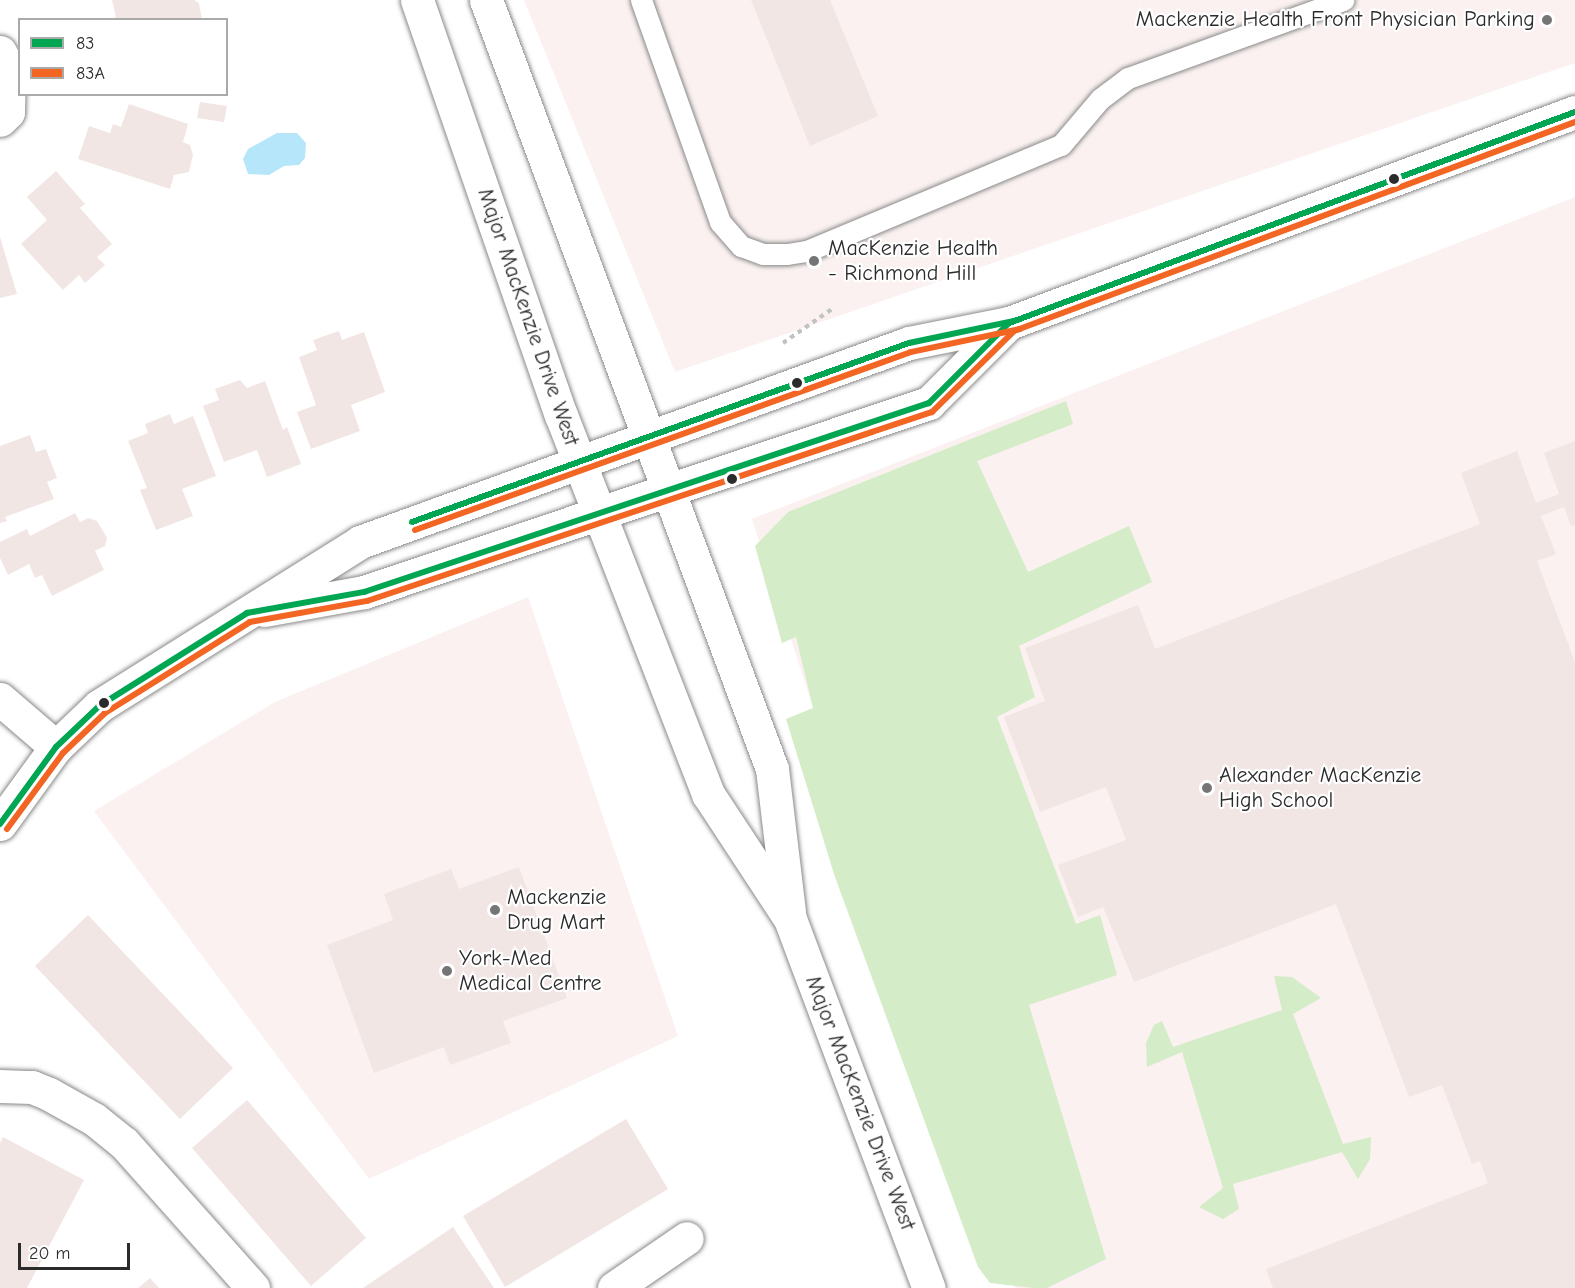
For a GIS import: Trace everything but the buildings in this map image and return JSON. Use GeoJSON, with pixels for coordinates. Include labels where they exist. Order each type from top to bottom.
{"type":"FeatureCollection","features":[{"type":"Feature","properties":{"kind":"street","name":"Major MacKenzie Drive West"},"geometry":{"type":"LineString","coordinates":[[417,0],[598,512],[708,794],[790,919],[929,1288]]}},
{"type":"Feature","properties":{"kind":"street","name":"Major MacKenzie Drive West"},"geometry":{"type":"LineString","coordinates":[[486,0],[772,769],[790,919]]}},
{"type":"Feature","properties":{"kind":"street"},"geometry":{"type":"LineString","coordinates":[[0,52],[9,69],[8,112],[0,120]]}},
{"type":"Feature","properties":{"kind":"street"},"geometry":{"type":"LineString","coordinates":[[0,824],[56,747],[99,706],[360,542],[579,460],[648,438],[909,343],[1009,323],[1575,112]]}},
{"type":"Feature","properties":{"kind":"street"},"geometry":{"type":"LineString","coordinates":[[247,613],[364,591],[598,512],[669,493],[928,403],[1009,323]]}},
{"type":"Feature","properties":{"kind":"street"},"geometry":{"type":"LineString","coordinates":[[0,699],[56,747]]}},
{"type":"Feature","properties":{"kind":"street"},"geometry":{"type":"LineString","coordinates":[[0,1086],[32,1087],[94,1119],[124,1143],[254,1288]]}},
{"type":"Feature","properties":{"kind":"street"},"geometry":{"type":"LineString","coordinates":[[615,1288],[687,1238]]}},
{"type":"Feature","properties":{"kind":"lane"},"geometry":{"type":"LineString","coordinates":[[641,0],[720,222],[741,246],[763,254],[807,250],[1061,145],[1100,99],[1128,78],[1343,0]]}},
{"type":"Feature","properties":{"kind":"path"},"geometry":{"type":"LineString","coordinates":[[783,343],[832,309]]}},
{"type":"Feature","properties":{"kind":"shaded area","name":"MacKenzie Health - Richmond Hill"},"geometry":{"type":"Polygon","coordinates":[[[524,0],[1575,0],[1575,63],[675,372],[524,0]]]}},
{"type":"Feature","properties":{"kind":"shaded area","name":"Alexander MacKenzie High School"},"geometry":{"type":"Polygon","coordinates":[[[1575,197],[1575,1288],[1015,1288],[865,868],[752,519],[1575,197]]]}},
{"type":"Feature","properties":{"kind":"shaded area"},"geometry":{"type":"Polygon","coordinates":[[[528,597],[678,1036],[369,1179],[94,811],[275,702],[528,597]]]}},
{"type":"Feature","properties":{"kind":"green space"},"geometry":{"type":"Polygon","coordinates":[[[1066,401],[1073,424],[977,461],[1028,572],[1129,526],[1152,582],[1019,646],[1035,697],[997,717],[1076,924],[1100,915],[1117,975],[1029,1005],[1106,1259],[1047,1288],[1033,1288],[990,1283],[978,1267],[835,877],[786,719],[813,708],[796,637],[782,643],[755,546],[788,512],[1066,401]]]}},
{"type":"Feature","properties":{"kind":"green space"},"geometry":{"type":"Polygon","coordinates":[[[1274,976],[1292,977],[1321,998],[1293,1014],[1343,1144],[1371,1137],[1370,1159],[1358,1179],[1342,1152],[1233,1184],[1239,1209],[1223,1219],[1199,1207],[1223,1188],[1182,1052],[1147,1067],[1146,1043],[1154,1025],[1162,1021],[1173,1047],[1282,1010],[1274,976]]]}},
{"type":"Feature","properties":{"kind":"water"},"geometry":{"type":"Polygon","coordinates":[[[277,133],[297,133],[306,143],[305,158],[299,165],[284,166],[269,175],[248,174],[243,159],[248,149],[277,133]]]}},
{"type":"Feature","properties":{"kind":"transit line","name":"83"},"geometry":{"type":"LineString","coordinates":[[0,824],[56,747],[99,706],[247,613],[364,592],[929,403],[1009,323],[1575,112]]}},
{"type":"Feature","properties":{"kind":"transit line","name":"83A"},"geometry":{"type":"LineString","coordinates":[[7,829],[63,753],[105,713],[250,622],[367,601],[932,412],[1014,331],[1575,122]]}},
{"type":"Feature","properties":{"kind":"transit line","name":"83"},"geometry":{"type":"LineString","coordinates":[[412,522],[909,343],[1018,320]]}},
{"type":"Feature","properties":{"kind":"transit line","name":"83A"},"geometry":{"type":"LineString","coordinates":[[415,530],[911,352],[1020,329]]}},
{"type":"Feature","properties":{"kind":"place","name":"Mackenzie Health Front Physician Parking"},"geometry":{"type":"Point","coordinates":[1547,20]}},
{"type":"Feature","properties":{"kind":"place","name":"MacKenzie Health - Richmond Hill"},"geometry":{"type":"Point","coordinates":[814,261]}},
{"type":"Feature","properties":{"kind":"place","name":"Alexander MacKenzie High School"},"geometry":{"type":"Point","coordinates":[1207,788]}},
{"type":"Feature","properties":{"kind":"place","name":"Mackenzie Drug Mart"},"geometry":{"type":"Point","coordinates":[495,910]}},
{"type":"Feature","properties":{"kind":"place","name":"York-Med Medical Centre"},"geometry":{"type":"Point","coordinates":[447,971]}}]}
